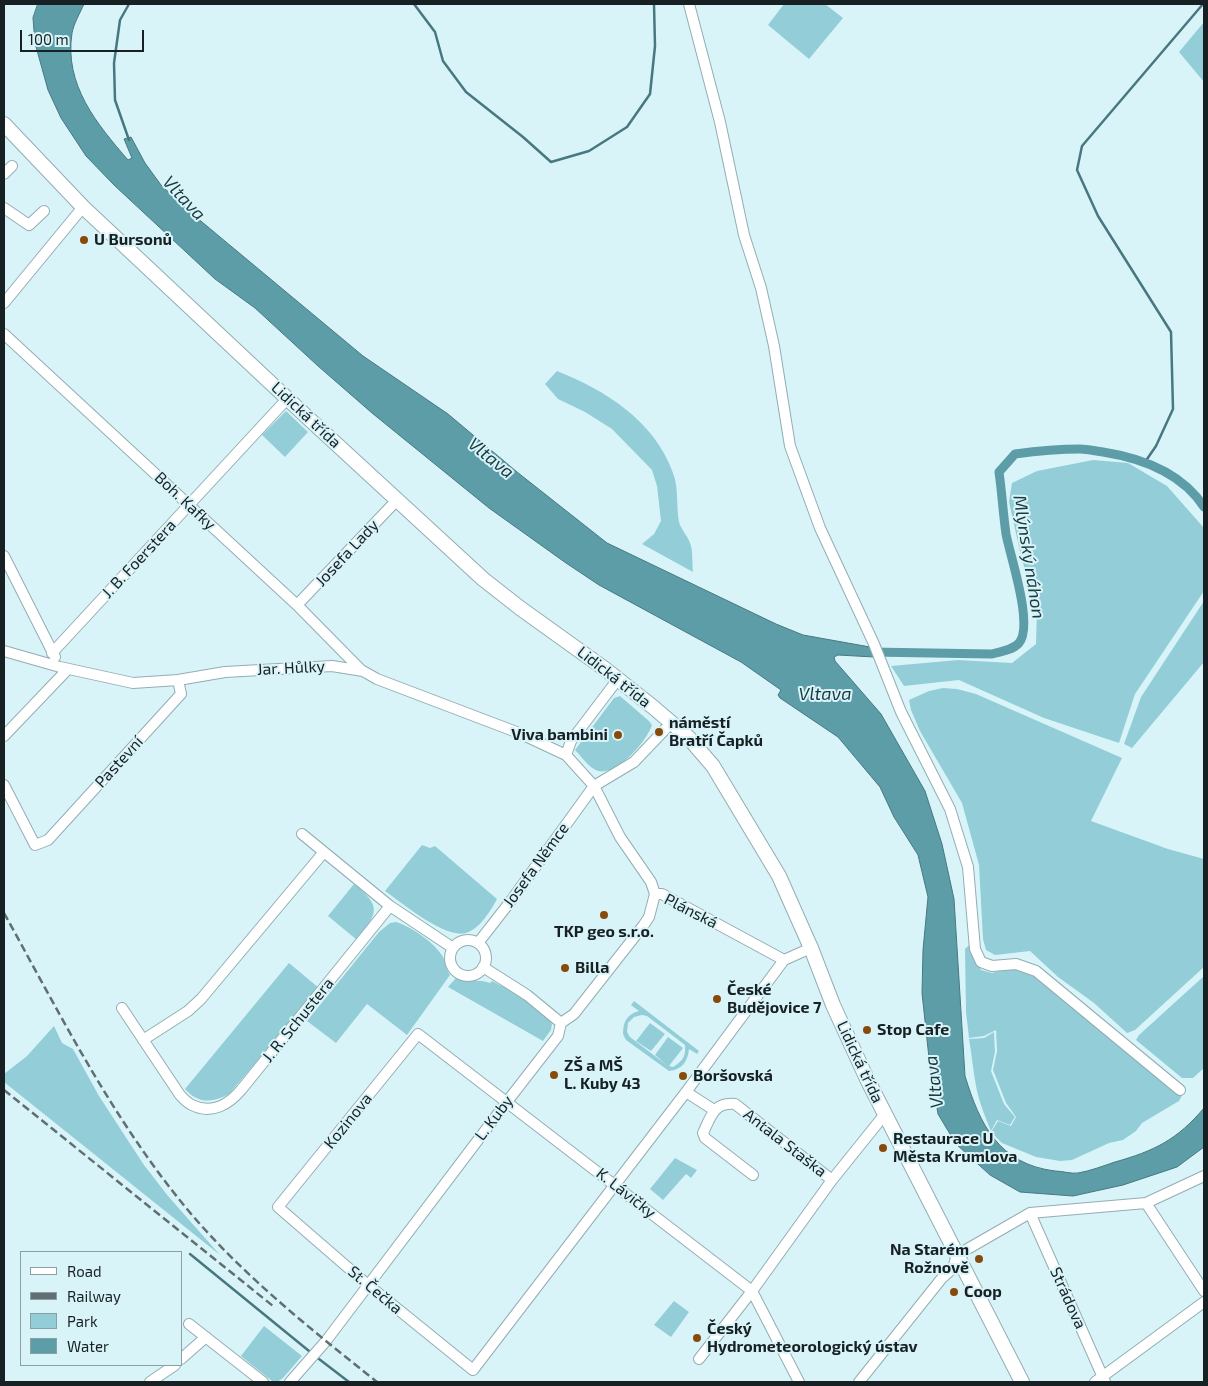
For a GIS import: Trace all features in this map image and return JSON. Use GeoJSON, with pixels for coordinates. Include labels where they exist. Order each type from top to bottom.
{"type":"FeatureCollection","features":[{"type":"Feature","properties":{"kind":"street"},"geometry":{"type":"LineString","coordinates":[[689,4],[720,122],[744,236],[762,288],[774,346],[790,446],[820,528],[874,646],[901,712],[950,808],[968,867],[975,949],[981,962],[992,966],[1016,964],[1036,971],[1180,1090]]}},
{"type":"Feature","properties":{"kind":"street","name":"Lidická třída"},"geometry":{"type":"LineString","coordinates":[[4,124],[83,207],[287,399],[493,588],[618,679],[672,722],[713,766],[779,876],[866,1079],[1022,1382]]}},
{"type":"Feature","properties":{"kind":"street"},"geometry":{"type":"LineString","coordinates":[[4,174],[12,166]]}},
{"type":"Feature","properties":{"kind":"street"},"geometry":{"type":"LineString","coordinates":[[4,303],[83,207]]}},
{"type":"Feature","properties":{"kind":"street"},"geometry":{"type":"LineString","coordinates":[[4,208],[29,225],[44,211]]}},
{"type":"Feature","properties":{"kind":"street","name":"Boh. Kafky"},"geometry":{"type":"LineString","coordinates":[[4,334],[297,606],[363,671]]}},
{"type":"Feature","properties":{"kind":"street","name":"J. B. Foerstera"},"geometry":{"type":"LineString","coordinates":[[52,653],[287,399]]}},
{"type":"Feature","properties":{"kind":"street","name":"Josefa Lady"},"geometry":{"type":"LineString","coordinates":[[297,606],[397,500]]}},
{"type":"Feature","properties":{"kind":"street"},"geometry":{"type":"LineString","coordinates":[[4,556],[52,653],[64,668],[4,736]]}},
{"type":"Feature","properties":{"kind":"street","name":"Jar. Hůlky"},"geometry":{"type":"LineString","coordinates":[[4,651],[64,668],[133,683],[178,680],[225,672],[265,669],[332,666],[363,671],[377,679],[519,733],[566,755]]}},
{"type":"Feature","properties":{"kind":"street"},"geometry":{"type":"LineString","coordinates":[[566,755],[570,740],[618,679]]}},
{"type":"Feature","properties":{"kind":"street","name":"Pastevní"},"geometry":{"type":"LineString","coordinates":[[4,785],[35,845],[48,840],[181,694],[178,680]]}},
{"type":"Feature","properties":{"kind":"street"},"geometry":{"type":"LineString","coordinates":[[594,786],[634,762],[672,722]]}},
{"type":"Feature","properties":{"kind":"street","name":"Plánská"},"geometry":{"type":"LineString","coordinates":[[566,755],[594,786],[620,837],[651,882],[655,894],[662,894],[784,960]]}},
{"type":"Feature","properties":{"kind":"street","name":"Josefa Němce"},"geometry":{"type":"LineString","coordinates":[[478,943],[594,786]]}},
{"type":"Feature","properties":{"kind":"street"},"geometry":{"type":"LineString","coordinates":[[302,834],[390,906],[453,948]]}},
{"type":"Feature","properties":{"kind":"street"},"geometry":{"type":"LineString","coordinates":[[122,1008],[143,1040],[188,1010],[201,999],[324,852]]}},
{"type":"Feature","properties":{"kind":"street","name":"L. Kuby"},"geometry":{"type":"LineString","coordinates":[[290,1382],[324,1343],[558,1036],[561,1023],[574,1014],[649,917],[655,894]]}},
{"type":"Feature","properties":{"kind":"street","name":"J. R. Schustera"},"geometry":{"type":"LineString","coordinates":[[143,1040],[180,1095],[191,1105],[204,1109],[219,1108],[231,1101],[390,906]]}},
{"type":"Feature","properties":{"kind":"street"},"geometry":{"type":"LineString","coordinates":[[464,940],[478,943],[485,954],[486,961],[483,967],[478,973],[471,976],[457,973],[452,968],[450,961],[450,954],[453,948],[464,940]]}},
{"type":"Feature","properties":{"kind":"street"},"geometry":{"type":"LineString","coordinates":[[615,1184],[784,960],[811,948]]}},
{"type":"Feature","properties":{"kind":"street"},"geometry":{"type":"LineString","coordinates":[[483,967],[527,994],[561,1023]]}},
{"type":"Feature","properties":{"kind":"street","name":"K. Lávičky"},"geometry":{"type":"LineString","coordinates":[[418,1034],[752,1291],[799,1382]]}},
{"type":"Feature","properties":{"kind":"street","name":"Kozinova"},"geometry":{"type":"LineString","coordinates":[[278,1207],[418,1034]]}},
{"type":"Feature","properties":{"kind":"street"},"geometry":{"type":"LineString","coordinates":[[686,1092],[714,1110],[703,1133],[704,1138],[753,1175]]}},
{"type":"Feature","properties":{"kind":"street","name":"Antala Staška"},"geometry":{"type":"LineString","coordinates":[[714,1110],[725,1103],[735,1104],[832,1180]]}},
{"type":"Feature","properties":{"kind":"street","name":"Antala Staška"},"geometry":{"type":"LineString","coordinates":[[699,1360],[752,1291],[832,1180],[885,1114]]}},
{"type":"Feature","properties":{"kind":"street"},"geometry":{"type":"LineString","coordinates":[[859,1382],[942,1278],[953,1268],[957,1255],[1030,1213],[1146,1203],[1204,1176]]}},
{"type":"Feature","properties":{"kind":"street","name":"St. Čečka"},"geometry":{"type":"LineString","coordinates":[[278,1207],[368,1285],[473,1370],[615,1184]]}},
{"type":"Feature","properties":{"kind":"street"},"geometry":{"type":"LineString","coordinates":[[1146,1203],[1204,1291]]}},
{"type":"Feature","properties":{"kind":"street","name":"Strádova"},"geometry":{"type":"LineString","coordinates":[[1030,1213],[1101,1381]]}},
{"type":"Feature","properties":{"kind":"street"},"geometry":{"type":"LineString","coordinates":[[1101,1381],[1204,1302]]}},
{"type":"Feature","properties":{"kind":"street"},"geometry":{"type":"LineString","coordinates":[[189,1324],[263,1382]]}},
{"type":"Feature","properties":{"kind":"street"},"geometry":{"type":"LineString","coordinates":[[182,1358],[206,1337]]}},
{"type":"Feature","properties":{"kind":"street"},"geometry":{"type":"LineString","coordinates":[[150,1382],[174,1366]]}},
{"type":"Feature","properties":{"kind":"green space"},"geometry":{"type":"Polygon","coordinates":[[[784,4],[825,4],[843,18],[809,59],[768,25],[784,4]]]}},
{"type":"Feature","properties":{"kind":"green space"},"geometry":{"type":"Polygon","coordinates":[[[1204,22],[1204,82],[1179,52],[1204,22]]]}},
{"type":"Feature","properties":{"kind":"green space"},"geometry":{"type":"Polygon","coordinates":[[[557,371],[593,388],[626,410],[641,423],[665,454],[675,479],[679,522],[691,546],[693,572],[642,544],[654,534],[661,521],[657,486],[652,470],[612,429],[585,412],[558,399],[545,384],[557,371]]]}},
{"type":"Feature","properties":{"kind":"green space"},"geometry":{"type":"Polygon","coordinates":[[[286,411],[308,432],[285,457],[262,435],[286,411]]]}},
{"type":"Feature","properties":{"kind":"green space"},"geometry":{"type":"Polygon","coordinates":[[[1093,460],[1128,463],[1167,486],[1204,528],[1204,591],[1135,694],[1119,743],[1044,718],[959,680],[904,686],[891,666],[958,660],[1012,663],[1036,644],[1037,607],[1022,560],[1009,502],[1012,483],[1037,471],[1093,460]]]}},
{"type":"Feature","properties":{"kind":"green space"},"geometry":{"type":"Polygon","coordinates":[[[1204,601],[1204,662],[1132,748],[1124,744],[1141,697],[1204,601]]]}},
{"type":"Feature","properties":{"kind":"green space"},"geometry":{"type":"Polygon","coordinates":[[[943,688],[957,689],[976,694],[1122,758],[1091,821],[1168,849],[1204,859],[1204,967],[1135,1030],[1127,1033],[1094,1003],[1058,977],[1030,951],[995,955],[986,950],[983,939],[979,865],[962,803],[920,731],[909,700],[929,691],[943,688]]]}},
{"type":"Feature","properties":{"kind":"green space"},"geometry":{"type":"Polygon","coordinates":[[[620,696],[652,725],[638,748],[622,763],[606,771],[598,771],[589,765],[575,750],[614,698],[620,696]]]}},
{"type":"Feature","properties":{"kind":"green space"},"geometry":{"type":"Polygon","coordinates":[[[422,845],[430,848],[435,846],[497,899],[476,928],[466,933],[447,931],[424,919],[385,891],[422,845]]]}},
{"type":"Feature","properties":{"kind":"green space"},"geometry":{"type":"Polygon","coordinates":[[[354,884],[370,899],[374,910],[369,923],[357,940],[328,916],[354,884]]]}},
{"type":"Feature","properties":{"kind":"green space"},"geometry":{"type":"Polygon","coordinates":[[[396,922],[416,932],[435,946],[443,957],[450,975],[407,1035],[367,1004],[336,1043],[307,1021],[379,932],[390,923],[396,922]]]}},
{"type":"Feature","properties":{"kind":"green space"},"geometry":{"type":"Polygon","coordinates":[[[969,945],[981,970],[992,973],[1011,967],[1034,974],[1172,1089],[1183,1094],[1179,1101],[1142,1123],[1136,1131],[1123,1140],[1109,1143],[1072,1160],[1060,1161],[1036,1157],[1002,1143],[991,1132],[998,1121],[1011,1126],[1016,1117],[1006,1103],[993,1070],[997,1051],[996,1030],[984,1036],[969,1038],[966,1012],[965,949],[969,945]]]}},
{"type":"Feature","properties":{"kind":"green space"},"geometry":{"type":"Polygon","coordinates":[[[289,963],[319,988],[229,1094],[217,1099],[200,1100],[190,1094],[185,1089],[289,963]]]}},
{"type":"Feature","properties":{"kind":"green space"},"geometry":{"type":"Polygon","coordinates":[[[1204,976],[1204,1068],[1193,1078],[1182,1078],[1136,1040],[1139,1035],[1204,976]]]}},
{"type":"Feature","properties":{"kind":"green space"},"geometry":{"type":"Polygon","coordinates":[[[456,978],[490,983],[492,981],[517,994],[541,1010],[552,1024],[551,1030],[543,1041],[448,987],[456,978]]]}},
{"type":"Feature","properties":{"kind":"green space"},"geometry":{"type":"Polygon","coordinates":[[[634,1001],[699,1051],[697,1054],[689,1049],[684,1064],[677,1069],[669,1071],[626,1040],[623,1034],[625,1022],[631,1014],[639,1011],[631,1005],[634,1001]],[[647,1016],[634,1017],[628,1023],[627,1032],[630,1037],[668,1066],[655,1055],[668,1037],[683,1048],[669,1066],[673,1067],[683,1058],[685,1045],[647,1016]]]}},
{"type":"Feature","properties":{"kind":"green space"},"geometry":{"type":"Polygon","coordinates":[[[650,1023],[665,1034],[651,1051],[636,1041],[650,1023]]]}},
{"type":"Feature","properties":{"kind":"green space"},"geometry":{"type":"Polygon","coordinates":[[[54,1026],[62,1043],[73,1049],[99,1096],[144,1165],[168,1196],[220,1255],[4,1082],[4,1074],[27,1056],[54,1026]]]}},
{"type":"Feature","properties":{"kind":"green space"},"geometry":{"type":"Polygon","coordinates":[[[994,1032],[995,1052],[991,1071],[1004,1104],[1015,1117],[1010,1125],[997,1120],[991,1131],[977,1092],[969,1039],[984,1038],[994,1032]]]}},
{"type":"Feature","properties":{"kind":"green space"},"geometry":{"type":"Polygon","coordinates":[[[675,1158],[697,1170],[691,1178],[686,1174],[663,1200],[650,1189],[675,1158]]]}},
{"type":"Feature","properties":{"kind":"green space"},"geometry":{"type":"Polygon","coordinates":[[[674,1301],[689,1312],[671,1337],[654,1325],[674,1301]]]}},
{"type":"Feature","properties":{"kind":"green space"},"geometry":{"type":"Polygon","coordinates":[[[264,1326],[302,1356],[283,1378],[277,1382],[272,1381],[241,1356],[264,1326]]]}},
{"type":"Feature","properties":{"kind":"water","name":"Vltava"},"geometry":{"type":"Polygon","coordinates":[[[38,4],[84,4],[72,33],[71,52],[73,70],[85,102],[105,132],[128,160],[132,158],[124,139],[131,137],[145,163],[161,185],[190,212],[363,356],[448,414],[517,472],[607,543],[776,624],[803,635],[870,647],[874,657],[838,655],[834,657],[835,661],[881,714],[925,791],[942,844],[954,899],[965,1076],[985,1126],[1006,1151],[1019,1160],[1036,1167],[1069,1173],[1083,1172],[1153,1149],[1184,1128],[1204,1108],[1204,1147],[1177,1167],[1123,1185],[1073,1196],[1020,1192],[990,1175],[956,1144],[938,1114],[929,1058],[922,993],[923,950],[928,897],[918,855],[894,817],[880,787],[838,737],[780,698],[778,695],[781,690],[741,662],[599,585],[489,508],[372,413],[255,308],[215,279],[114,185],[86,156],[61,118],[48,90],[35,43],[33,18],[38,4]]]}},
{"type":"Feature","properties":{"kind":"waterway","name":"Mlýnský náhon"},"geometry":{"type":"LineString","coordinates":[[129,4],[120,20],[114,63],[115,100],[129,140]]}},
{"type":"Feature","properties":{"kind":"waterway","name":"Mlýnský náhon"},"geometry":{"type":"LineString","coordinates":[[414,4],[435,32],[443,61],[466,92],[551,162],[589,151],[627,127],[650,94],[655,46],[654,4]]}},
{"type":"Feature","properties":{"kind":"waterway"},"geometry":{"type":"LineString","coordinates":[[1145,462],[1156,446],[1173,409],[1171,332],[1098,216],[1077,170],[1082,146],[1203,4]]}},
{"type":"Feature","properties":{"kind":"waterway","name":"Mlýnský náhon"},"geometry":{"type":"LineString","coordinates":[[871,652],[991,654],[1010,649],[1019,643],[1023,634],[1023,606],[1006,534],[999,472],[1015,454],[1083,449],[1132,458],[1172,476],[1195,495],[1204,507]]}},
{"type":"Feature","properties":{"kind":"waterway"},"geometry":{"type":"LineString","coordinates":[[190,1254],[309,1351]]}},
{"type":"Feature","properties":{"kind":"waterway"},"geometry":{"type":"LineString","coordinates":[[319,1359],[349,1382]]}},
{"type":"Feature","properties":{"kind":"railway"},"geometry":{"type":"LineString","coordinates":[[4,913],[90,1068],[138,1144],[164,1180],[192,1215],[235,1261],[304,1323],[377,1382]]}},
{"type":"Feature","properties":{"kind":"railway"},"geometry":{"type":"LineString","coordinates":[[4,1090],[273,1306]]}},
{"type":"Feature","properties":{"kind":"place","name":"U Bursonů"},"geometry":{"type":"Point","coordinates":[84,240]}},
{"type":"Feature","properties":{"kind":"place","name":"náměstí Bratří Čapků"},"geometry":{"type":"Point","coordinates":[659,732]}},
{"type":"Feature","properties":{"kind":"place","name":"Viva bambini"},"geometry":{"type":"Point","coordinates":[618,735]}},
{"type":"Feature","properties":{"kind":"place","name":"TKP geo s.r.o."},"geometry":{"type":"Point","coordinates":[604,915]}},
{"type":"Feature","properties":{"kind":"place","name":"Billa"},"geometry":{"type":"Point","coordinates":[565,968]}},
{"type":"Feature","properties":{"kind":"place","name":"České Budějovice 7"},"geometry":{"type":"Point","coordinates":[717,999]}},
{"type":"Feature","properties":{"kind":"place","name":"Stop Cafe"},"geometry":{"type":"Point","coordinates":[867,1030]}},
{"type":"Feature","properties":{"kind":"place","name":"ZŠ a MŠ L. Kuby 43"},"geometry":{"type":"Point","coordinates":[554,1075]}},
{"type":"Feature","properties":{"kind":"place","name":"Boršovská"},"geometry":{"type":"Point","coordinates":[683,1076]}},
{"type":"Feature","properties":{"kind":"place","name":"Restaurace U Města Krumlova"},"geometry":{"type":"Point","coordinates":[883,1148]}},
{"type":"Feature","properties":{"kind":"place","name":"Na Starém Rožnově"},"geometry":{"type":"Point","coordinates":[979,1259]}},
{"type":"Feature","properties":{"kind":"place","name":"Coop"},"geometry":{"type":"Point","coordinates":[954,1292]}},
{"type":"Feature","properties":{"kind":"place","name":"Český Hydrometeorologický ústav"},"geometry":{"type":"Point","coordinates":[697,1338]}}]}
